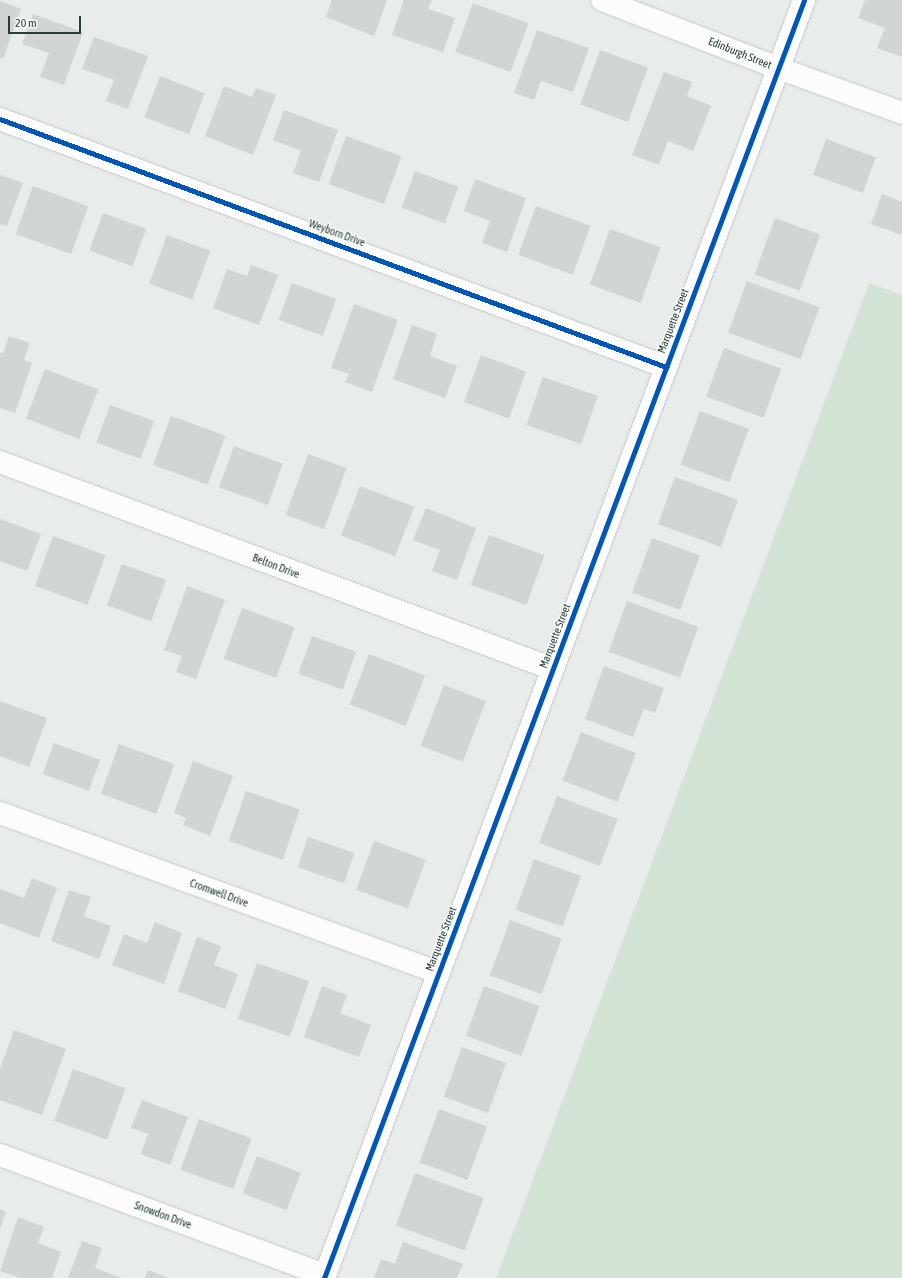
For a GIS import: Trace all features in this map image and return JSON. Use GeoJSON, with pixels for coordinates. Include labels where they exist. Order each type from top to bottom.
{"type":"FeatureCollection","features":[{"type":"Feature","properties":{"kind":"street","name":"Edinburgh Street"},"geometry":{"type":"LineString","coordinates":[[602,0],[778,68],[902,113]]}},
{"type":"Feature","properties":{"kind":"street","name":"Marquette Street"},"geometry":{"type":"LineString","coordinates":[[325,1276],[804,0]]}},
{"type":"Feature","properties":{"kind":"street","name":"Weyborn Drive"},"geometry":{"type":"LineString","coordinates":[[0,119],[666,367]]}},
{"type":"Feature","properties":{"kind":"street","name":"Belton Drive"},"geometry":{"type":"LineString","coordinates":[[0,462],[553,669]]}},
{"type":"Feature","properties":{"kind":"street","name":"Cromwell Drive"},"geometry":{"type":"LineString","coordinates":[[0,813],[438,974]]}},
{"type":"Feature","properties":{"kind":"street","name":"Snowdon Drive"},"geometry":{"type":"LineString","coordinates":[[0,1155],[325,1276]]}},
{"type":"Feature","properties":{"kind":"green space"},"geometry":{"type":"Polygon","coordinates":[[[869,283],[902,295],[902,1278],[496,1278],[869,283]]]}},
{"type":"Feature","properties":{"kind":"building"},"geometry":{"type":"Polygon","coordinates":[[[332,0],[387,0],[374,36],[326,17],[332,0]]]}},
{"type":"Feature","properties":{"kind":"building"},"geometry":{"type":"Polygon","coordinates":[[[404,0],[432,0],[428,9],[455,18],[443,52],[392,35],[404,0]]]}},
{"type":"Feature","properties":{"kind":"building"},"geometry":{"type":"Polygon","coordinates":[[[865,0],[902,0],[902,57],[877,48],[885,28],[858,18],[865,0]]]}},
{"type":"Feature","properties":{"kind":"building"},"geometry":{"type":"Polygon","coordinates":[[[0,1],[21,9],[3,59],[0,58],[0,1]]]}},
{"type":"Feature","properties":{"kind":"building"},"geometry":{"type":"Polygon","coordinates":[[[473,3],[528,23],[511,72],[455,52],[473,3]]]}},
{"type":"Feature","properties":{"kind":"building"},"geometry":{"type":"Polygon","coordinates":[[[33,14],[83,32],[64,85],[40,77],[49,53],[22,44],[33,14]]]}},
{"type":"Feature","properties":{"kind":"building"},"geometry":{"type":"Polygon","coordinates":[[[537,30],[589,48],[573,92],[541,81],[534,100],[514,93],[537,30]]]}},
{"type":"Feature","properties":{"kind":"building"},"geometry":{"type":"Polygon","coordinates":[[[94,37],[148,56],[128,109],[106,101],[114,80],[82,69],[94,37]]]}},
{"type":"Feature","properties":{"kind":"building"},"geometry":{"type":"Polygon","coordinates":[[[600,50],[648,67],[628,122],[580,105],[600,50]]]}},
{"type":"Feature","properties":{"kind":"building"},"geometry":{"type":"Polygon","coordinates":[[[664,72],[692,82],[687,96],[711,106],[693,151],[668,141],[659,165],[632,155],[664,72]]]}},
{"type":"Feature","properties":{"kind":"building"},"geometry":{"type":"Polygon","coordinates":[[[160,76],[205,93],[189,134],[144,117],[160,76]]]}},
{"type":"Feature","properties":{"kind":"building"},"geometry":{"type":"Polygon","coordinates":[[[224,86],[252,97],[256,88],[276,95],[253,155],[205,136],[224,86]]]}},
{"type":"Feature","properties":{"kind":"building"},"geometry":{"type":"Polygon","coordinates":[[[284,110],[338,130],[319,182],[293,173],[301,151],[273,140],[284,110]]]}},
{"type":"Feature","properties":{"kind":"building"},"geometry":{"type":"Polygon","coordinates":[[[346,136],[401,156],[384,204],[329,184],[346,136]]]}},
{"type":"Feature","properties":{"kind":"building"},"geometry":{"type":"Polygon","coordinates":[[[826,139],[876,157],[863,193],[813,175],[826,139]]]}},
{"type":"Feature","properties":{"kind":"building"},"geometry":{"type":"Polygon","coordinates":[[[415,171],[458,187],[445,223],[402,208],[415,171]]]}},
{"type":"Feature","properties":{"kind":"building"},"geometry":{"type":"Polygon","coordinates":[[[0,175],[23,183],[7,226],[0,224],[0,175]]]}},
{"type":"Feature","properties":{"kind":"building"},"geometry":{"type":"Polygon","coordinates":[[[475,179],[526,198],[507,252],[482,243],[490,221],[464,211],[475,179]]]}},
{"type":"Feature","properties":{"kind":"building"},"geometry":{"type":"Polygon","coordinates":[[[33,186],[88,206],[71,254],[16,234],[33,186]]]}},
{"type":"Feature","properties":{"kind":"building"},"geometry":{"type":"Polygon","coordinates":[[[882,194],[902,202],[902,235],[871,224],[882,194]]]}},
{"type":"Feature","properties":{"kind":"building"},"geometry":{"type":"Polygon","coordinates":[[[536,206],[591,226],[573,275],[518,255],[536,206]]]}},
{"type":"Feature","properties":{"kind":"building"},"geometry":{"type":"Polygon","coordinates":[[[103,213],[146,229],[133,266],[89,251],[103,213]]]}},
{"type":"Feature","properties":{"kind":"building"},"geometry":{"type":"Polygon","coordinates":[[[775,218],[820,234],[800,291],[754,274],[775,218]]]}},
{"type":"Feature","properties":{"kind":"building"},"geometry":{"type":"Polygon","coordinates":[[[610,229],[661,247],[641,303],[590,284],[610,229]]]}},
{"type":"Feature","properties":{"kind":"building"},"geometry":{"type":"Polygon","coordinates":[[[167,235],[210,251],[192,300],[149,284],[167,235]]]}},
{"type":"Feature","properties":{"kind":"building"},"geometry":{"type":"Polygon","coordinates":[[[251,265],[278,275],[259,325],[213,308],[227,269],[247,276],[251,265]]]}},
{"type":"Feature","properties":{"kind":"building"},"geometry":{"type":"Polygon","coordinates":[[[747,281],[819,307],[801,359],[728,333],[747,281]]]}},
{"type":"Feature","properties":{"kind":"building"},"geometry":{"type":"Polygon","coordinates":[[[292,283],[336,299],[323,336],[279,320],[292,283]]]}},
{"type":"Feature","properties":{"kind":"building"},"geometry":{"type":"Polygon","coordinates":[[[354,304],[398,320],[372,392],[345,382],[349,374],[331,368],[354,304]]]}},
{"type":"Feature","properties":{"kind":"building"},"geometry":{"type":"Polygon","coordinates":[[[412,325],[437,334],[430,356],[457,366],[445,398],[393,379],[412,325]]]}},
{"type":"Feature","properties":{"kind":"building"},"geometry":{"type":"Polygon","coordinates":[[[9,336],[30,343],[24,360],[32,363],[15,413],[0,408],[0,352],[3,353],[9,336]]]}},
{"type":"Feature","properties":{"kind":"building"},"geometry":{"type":"Polygon","coordinates":[[[724,348],[781,369],[764,418],[706,397],[724,348]]]}},
{"type":"Feature","properties":{"kind":"building"},"geometry":{"type":"Polygon","coordinates":[[[481,355],[526,371],[509,418],[464,402],[481,355]]]}},
{"type":"Feature","properties":{"kind":"building"},"geometry":{"type":"Polygon","coordinates":[[[45,369],[98,389],[79,439],[26,418],[45,369]]]}},
{"type":"Feature","properties":{"kind":"building"},"geometry":{"type":"Polygon","coordinates":[[[543,377],[598,396],[581,444],[526,425],[543,377]]]}},
{"type":"Feature","properties":{"kind":"building"},"geometry":{"type":"Polygon","coordinates":[[[110,405],[154,421],[140,459],[96,443],[110,405]]]}},
{"type":"Feature","properties":{"kind":"building"},"geometry":{"type":"Polygon","coordinates":[[[700,411],[749,429],[729,482],[681,465],[700,411]]]}},
{"type":"Feature","properties":{"kind":"building"},"geometry":{"type":"Polygon","coordinates":[[[171,416],[226,436],[208,485],[153,465],[171,416]]]}},
{"type":"Feature","properties":{"kind":"building"},"geometry":{"type":"Polygon","coordinates":[[[234,446],[283,464],[268,505],[219,487],[234,446]]]}},
{"type":"Feature","properties":{"kind":"building"},"geometry":{"type":"Polygon","coordinates":[[[308,454],[347,468],[324,529],[286,515],[308,454]]]}},
{"type":"Feature","properties":{"kind":"building"},"geometry":{"type":"Polygon","coordinates":[[[675,477],[738,500],[721,547],[658,524],[675,477]]]}},
{"type":"Feature","properties":{"kind":"building"},"geometry":{"type":"Polygon","coordinates":[[[360,486],[414,507],[395,556],[341,535],[360,486]]]}},
{"type":"Feature","properties":{"kind":"building"},"geometry":{"type":"Polygon","coordinates":[[[426,508],[476,528],[457,580],[432,571],[440,550],[413,540],[426,508]]]}},
{"type":"Feature","properties":{"kind":"building"},"geometry":{"type":"Polygon","coordinates":[[[0,519],[41,534],[27,571],[0,561],[0,519]]]}},
{"type":"Feature","properties":{"kind":"building"},"geometry":{"type":"Polygon","coordinates":[[[489,535],[544,555],[526,605],[471,585],[489,535]]]}},
{"type":"Feature","properties":{"kind":"building"},"geometry":{"type":"Polygon","coordinates":[[[53,536],[106,555],[87,605],[35,586],[53,536]]]}},
{"type":"Feature","properties":{"kind":"building"},"geometry":{"type":"Polygon","coordinates":[[[652,538],[700,555],[680,610],[632,593],[652,538]]]}},
{"type":"Feature","properties":{"kind":"building"},"geometry":{"type":"Polygon","coordinates":[[[122,564],[166,580],[151,621],[107,605],[122,564]]]}},
{"type":"Feature","properties":{"kind":"building"},"geometry":{"type":"Polygon","coordinates":[[[187,586],[225,600],[196,679],[176,672],[182,656],[164,650],[187,586]]]}},
{"type":"Feature","properties":{"kind":"building"},"geometry":{"type":"Polygon","coordinates":[[[627,601],[698,627],[680,678],[609,652],[627,601]]]}},
{"type":"Feature","properties":{"kind":"building"},"geometry":{"type":"Polygon","coordinates":[[[242,608],[295,627],[276,678],[224,659],[242,608]]]}},
{"type":"Feature","properties":{"kind":"building"},"geometry":{"type":"Polygon","coordinates":[[[312,636],[356,652],[342,690],[298,674],[312,636]]]}},
{"type":"Feature","properties":{"kind":"building"},"geometry":{"type":"Polygon","coordinates":[[[369,654],[425,676],[406,726],[350,704],[369,654]]]}},
{"type":"Feature","properties":{"kind":"building"},"geometry":{"type":"Polygon","coordinates":[[[604,666],[664,688],[655,713],[644,709],[633,737],[585,719],[604,666]]]}},
{"type":"Feature","properties":{"kind":"building"},"geometry":{"type":"Polygon","coordinates":[[[444,685],[486,701],[463,762],[421,746],[444,685]]]}},
{"type":"Feature","properties":{"kind":"building"},"geometry":{"type":"Polygon","coordinates":[[[0,701],[47,718],[29,767],[0,756],[0,701]]]}},
{"type":"Feature","properties":{"kind":"building"},"geometry":{"type":"Polygon","coordinates":[[[581,732],[636,753],[617,802],[562,781],[581,732]]]}},
{"type":"Feature","properties":{"kind":"building"},"geometry":{"type":"Polygon","coordinates":[[[54,743],[100,760],[89,791],[43,774],[54,743]]]}},
{"type":"Feature","properties":{"kind":"building"},"geometry":{"type":"Polygon","coordinates":[[[119,744],[174,764],[156,814],[101,794],[119,744]]]}},
{"type":"Feature","properties":{"kind":"building"},"geometry":{"type":"Polygon","coordinates":[[[193,761],[233,776],[210,836],[183,825],[186,818],[174,813],[193,761]]]}},
{"type":"Feature","properties":{"kind":"building"},"geometry":{"type":"Polygon","coordinates":[[[246,791],[300,810],[283,860],[229,841],[246,791]]]}},
{"type":"Feature","properties":{"kind":"building"},"geometry":{"type":"Polygon","coordinates":[[[557,796],[618,819],[600,866],[539,843],[557,796]]]}},
{"type":"Feature","properties":{"kind":"building"},"geometry":{"type":"Polygon","coordinates":[[[308,837],[354,853],[344,883],[298,867],[308,837]]]}},
{"type":"Feature","properties":{"kind":"building"},"geometry":{"type":"Polygon","coordinates":[[[374,841],[426,860],[408,909],[356,890],[374,841]]]}},
{"type":"Feature","properties":{"kind":"building"},"geometry":{"type":"Polygon","coordinates":[[[534,859],[581,876],[563,927],[516,910],[534,859]]]}},
{"type":"Feature","properties":{"kind":"building"},"geometry":{"type":"Polygon","coordinates":[[[32,878],[57,888],[39,938],[0,923],[0,889],[24,898],[32,878]]]}},
{"type":"Feature","properties":{"kind":"building"},"geometry":{"type":"Polygon","coordinates":[[[69,890],[91,897],[84,916],[111,926],[99,959],[51,941],[69,890]]]}},
{"type":"Feature","properties":{"kind":"building"},"geometry":{"type":"Polygon","coordinates":[[[510,920],[562,939],[542,994],[490,975],[510,920]]]}},
{"type":"Feature","properties":{"kind":"building"},"geometry":{"type":"Polygon","coordinates":[[[155,922],[182,933],[164,984],[112,965],[124,934],[147,943],[155,922]]]}},
{"type":"Feature","properties":{"kind":"building"},"geometry":{"type":"Polygon","coordinates":[[[197,937],[221,946],[214,965],[238,974],[225,1009],[178,991],[197,937]]]}},
{"type":"Feature","properties":{"kind":"building"},"geometry":{"type":"Polygon","coordinates":[[[257,963],[309,981],[290,1037],[238,1019],[257,963]]]}},
{"type":"Feature","properties":{"kind":"building"},"geometry":{"type":"Polygon","coordinates":[[[322,986],[347,995],[340,1013],[371,1025],[359,1057],[304,1037],[322,986]]]}},
{"type":"Feature","properties":{"kind":"building"},"geometry":{"type":"Polygon","coordinates":[[[484,986],[539,1006],[521,1056],[466,1036],[484,986]]]}},
{"type":"Feature","properties":{"kind":"building"},"geometry":{"type":"Polygon","coordinates":[[[14,1030],[66,1049],[42,1115],[0,1100],[0,1069],[14,1030]]]}},
{"type":"Feature","properties":{"kind":"building"},"geometry":{"type":"Polygon","coordinates":[[[462,1047],[506,1063],[488,1113],[444,1097],[462,1047]]]}},
{"type":"Feature","properties":{"kind":"building"},"geometry":{"type":"Polygon","coordinates":[[[73,1069],[126,1088],[107,1140],[54,1121],[73,1069]]]}},
{"type":"Feature","properties":{"kind":"building"},"geometry":{"type":"Polygon","coordinates":[[[142,1100],[188,1117],[170,1165],[141,1154],[148,1134],[131,1128],[142,1100]]]}},
{"type":"Feature","properties":{"kind":"building"},"geometry":{"type":"Polygon","coordinates":[[[439,1109],[487,1126],[467,1180],[420,1163],[439,1109]]]}},
{"type":"Feature","properties":{"kind":"building"},"geometry":{"type":"Polygon","coordinates":[[[199,1119],[252,1138],[233,1189],[181,1170],[199,1119]]]}},
{"type":"Feature","properties":{"kind":"building"},"geometry":{"type":"Polygon","coordinates":[[[257,1156],[301,1173],[287,1210],[243,1193],[257,1156]]]}},
{"type":"Feature","properties":{"kind":"building"},"geometry":{"type":"Polygon","coordinates":[[[415,1173],[484,1198],[464,1251],[396,1226],[415,1173]]]}},
{"type":"Feature","properties":{"kind":"building"},"geometry":{"type":"Polygon","coordinates":[[[0,1209],[6,1212],[0,1229],[0,1209]]]}},
{"type":"Feature","properties":{"kind":"building"},"geometry":{"type":"Polygon","coordinates":[[[18,1217],[44,1227],[38,1243],[61,1252],[52,1278],[20,1278],[0,1271],[18,1217]]]}},
{"type":"Feature","properties":{"kind":"building"},"geometry":{"type":"Polygon","coordinates":[[[82,1241],[102,1248],[95,1268],[122,1278],[68,1278],[82,1241]]]}},
{"type":"Feature","properties":{"kind":"building"},"geometry":{"type":"Polygon","coordinates":[[[403,1242],[463,1264],[457,1278],[374,1278],[381,1259],[395,1264],[403,1242]]]}},
{"type":"Feature","properties":{"kind":"building"},"geometry":{"type":"Polygon","coordinates":[[[148,1270],[169,1278],[145,1278],[148,1270]]]}},
{"type":"Feature","properties":{"kind":"cycle path"},"geometry":{"type":"LineString","coordinates":[[324,1278],[804,0]]}},
{"type":"Feature","properties":{"kind":"cycle path"},"geometry":{"type":"LineString","coordinates":[[0,119],[666,367]]}}]}
